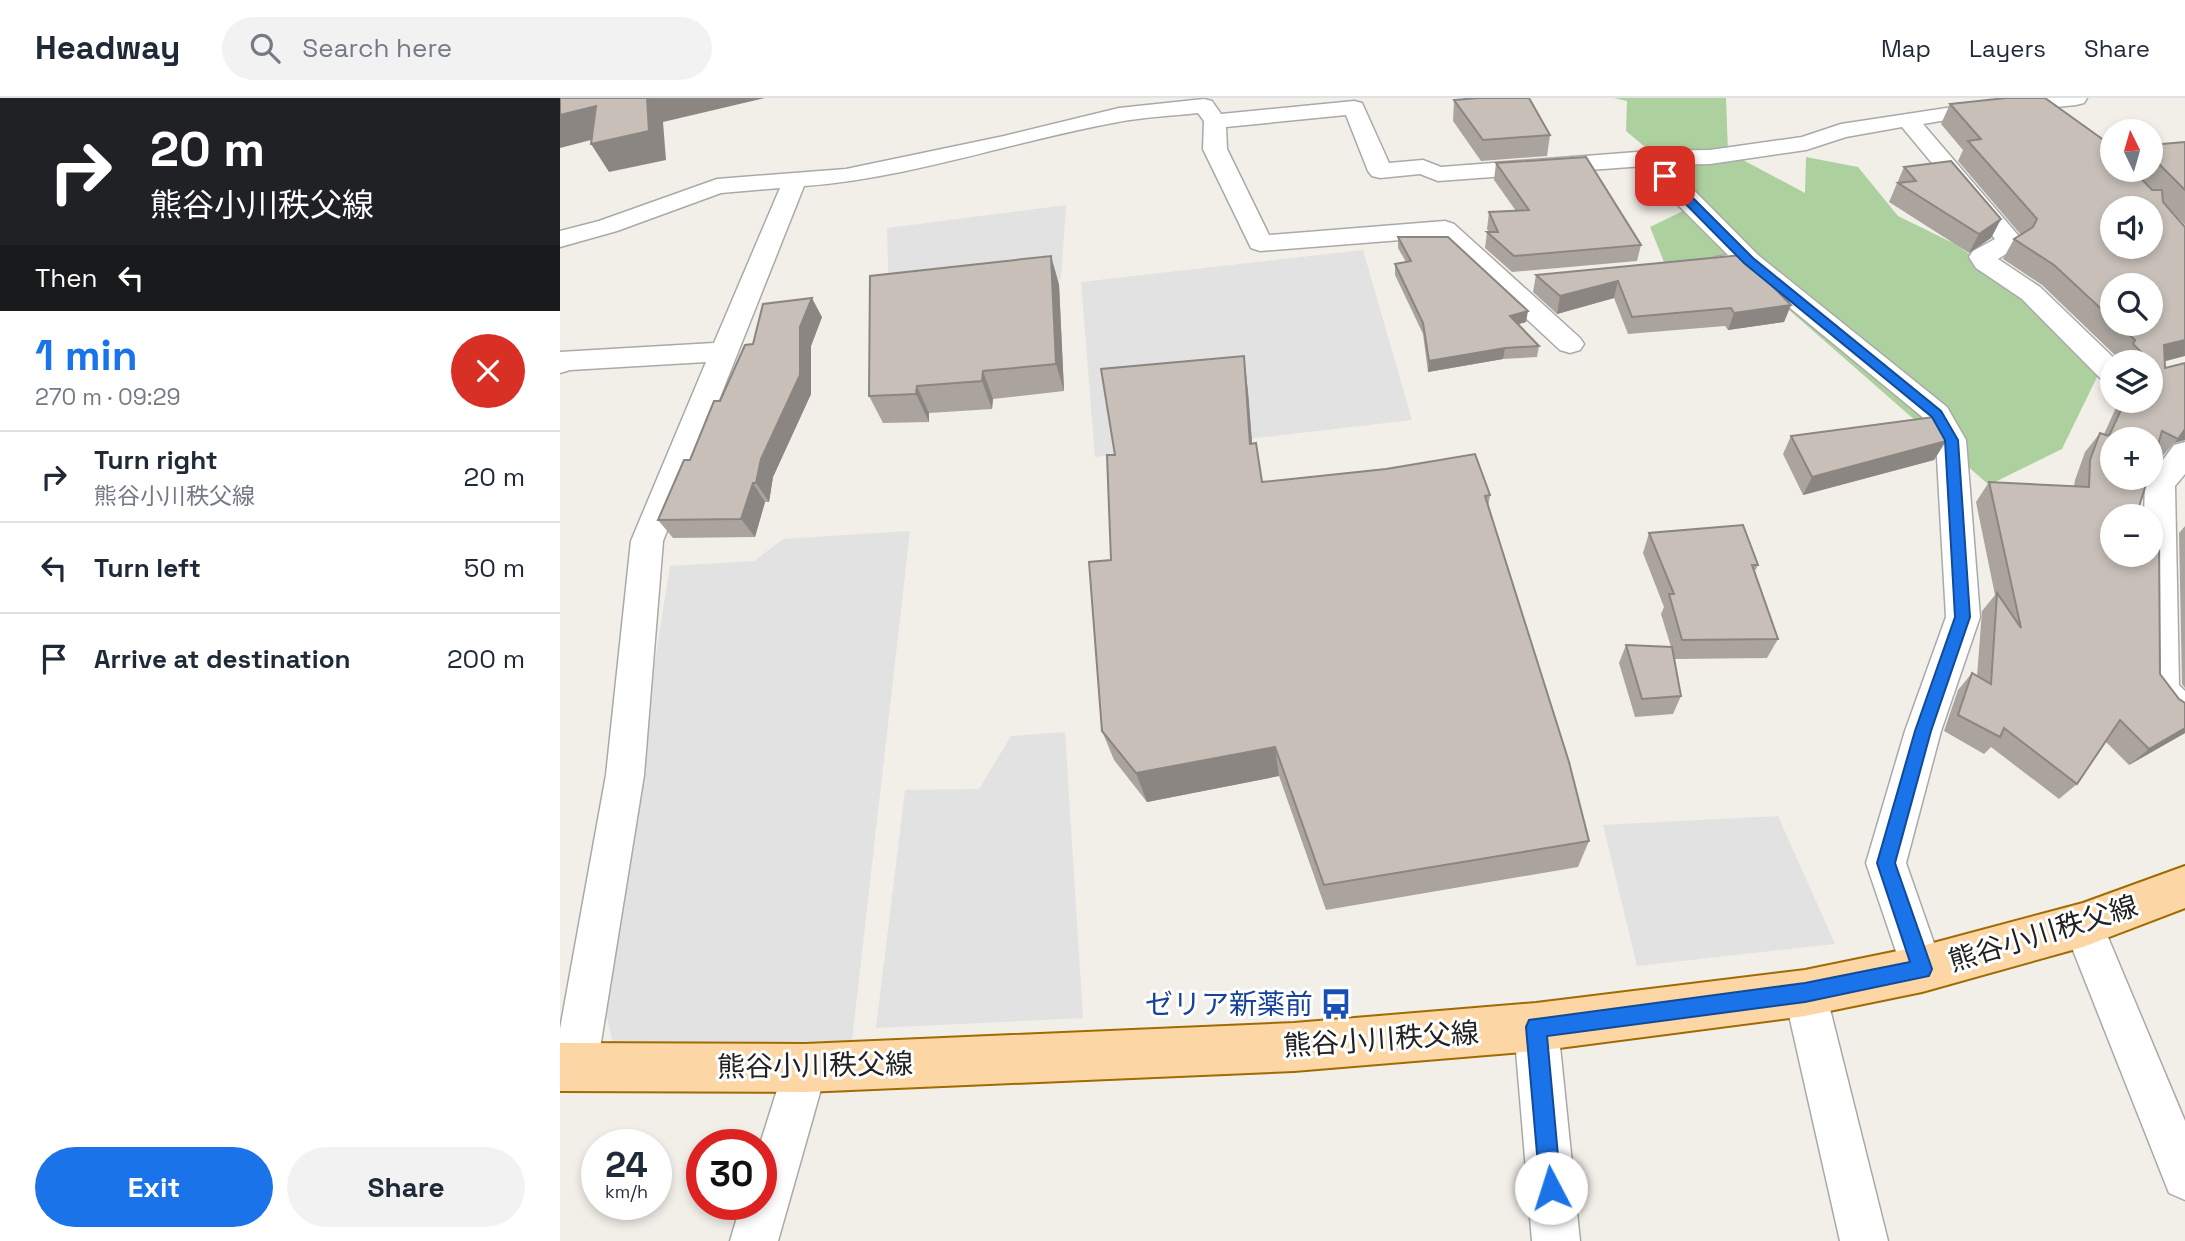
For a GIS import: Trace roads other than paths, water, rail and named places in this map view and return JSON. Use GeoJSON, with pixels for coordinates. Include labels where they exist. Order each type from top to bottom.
{"type":"FeatureCollection","features":[{"type":"Feature","properties":{"kind":"main road","name":"熊谷小川秩父線"},"geometry":{"type":"LineString","coordinates":[[568,1067],[805,1068],[1294,1046],[1536,1027],[1805,993],[1922,969],[2083,925],[2185,887]]}},
{"type":"Feature","properties":{"kind":"street"},"geometry":{"type":"LineString","coordinates":[[560,239],[608,226],[717,186],[846,176],[1004,143],[1119,115],[1204,106],[1215,121],[1214,149],[1259,243],[1441,201],[1650,159],[1710,157],[1806,143],[1841,131],[1970,109],[2076,98]]}},
{"type":"Feature","properties":{"kind":"street"},"geometry":{"type":"LineString","coordinates":[[1215,121],[1354,108],[1380,171],[1423,167],[1441,201],[1505,284],[1570,344]]}},
{"type":"Feature","properties":{"kind":"street"},"geometry":{"type":"LineString","coordinates":[[1908,120],[2010,241],[1982,257],[1984,262],[2031,293],[2100,361]]}},
{"type":"Feature","properties":{"kind":"street"},"geometry":{"type":"LineString","coordinates":[[1650,159],[1681,194],[1749,261],[1937,414],[1951,440],[1963,617],[1923,731],[1886,863],[1922,969]]}},
{"type":"Feature","properties":{"kind":"street"},"geometry":{"type":"LineString","coordinates":[[568,1067],[625,775],[647,541],[794,180]]}},
{"type":"Feature","properties":{"kind":"street"},"geometry":{"type":"LineString","coordinates":[[1694,266],[1749,261]]}},
{"type":"Feature","properties":{"kind":"street"},"geometry":{"type":"LineString","coordinates":[[1505,284],[1532,282]]}},
{"type":"Feature","properties":{"kind":"street"},"geometry":{"type":"LineString","coordinates":[[560,364],[562,360],[724,352]]}},
{"type":"Feature","properties":{"kind":"street"},"geometry":{"type":"LineString","coordinates":[[2185,453],[2160,484],[2160,581],[2161,691],[2185,714]]}},
{"type":"Feature","properties":{"kind":"street"},"geometry":{"type":"LineString","coordinates":[[2083,925],[2185,1177]]}},
{"type":"Feature","properties":{"kind":"street"},"geometry":{"type":"LineString","coordinates":[[1805,993],[1864,1241]]}},
{"type":"Feature","properties":{"kind":"street"},"geometry":{"type":"LineString","coordinates":[[1536,1027],[1556,1241]]}},
{"type":"Feature","properties":{"kind":"street"},"geometry":{"type":"LineString","coordinates":[[754,1241],[805,1068]]}},
{"type":"Feature","properties":{"kind":"place","name":"ゼリア新薬前"},"geometry":{"type":"Point","coordinates":[1336,1004]}}]}
